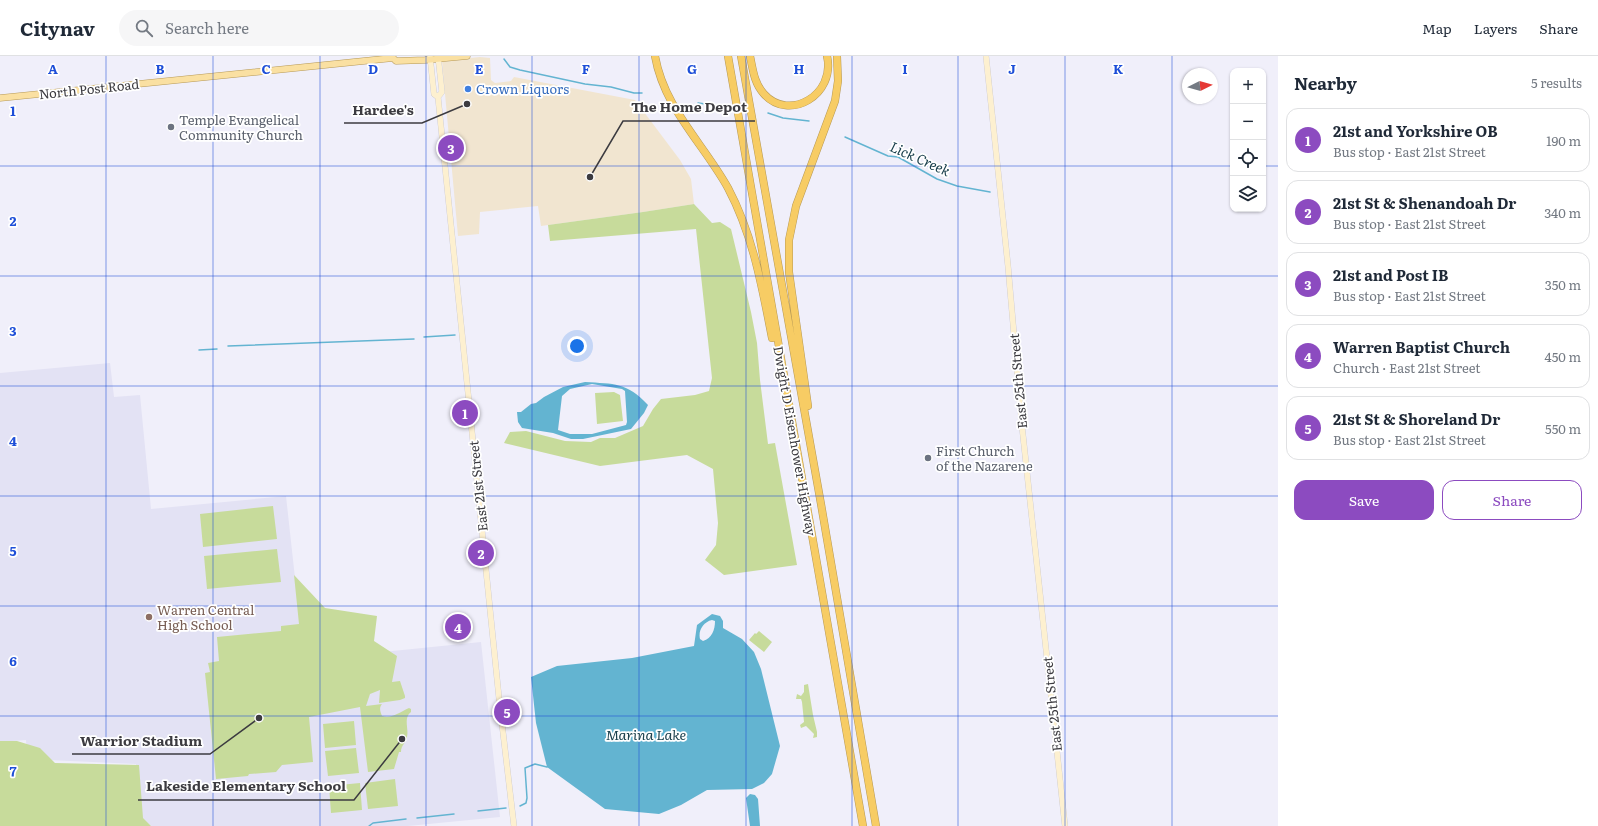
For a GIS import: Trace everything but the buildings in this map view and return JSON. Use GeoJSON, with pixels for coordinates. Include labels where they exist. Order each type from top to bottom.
{"type":"FeatureCollection","features":[{"type":"Feature","properties":{"kind":"highway"},"geometry":{"type":"LineString","coordinates":[[655,56],[661,80],[670,100],[726,186],[746,229],[758,266],[799,463]]}},
{"type":"Feature","properties":{"kind":"highway","name":"Dwight D Eisenhower Highway"},"geometry":{"type":"LineString","coordinates":[[728,56],[863,826]]}},
{"type":"Feature","properties":{"kind":"highway","name":"Dwight D Eisenhower Highway"},"geometry":{"type":"LineString","coordinates":[[741,56],[821,504],[876,826]]}},
{"type":"Feature","properties":{"kind":"highway"},"geometry":{"type":"LineString","coordinates":[[750,56],[756,81],[765,95],[773,101],[791,105],[799,104],[810,99],[824,86],[828,70],[827,56]]}},
{"type":"Feature","properties":{"kind":"highway"},"geometry":{"type":"LineString","coordinates":[[821,504],[789,272],[788,252],[790,229],[795,210],[835,101],[838,81],[837,56]]}},
{"type":"Feature","properties":{"kind":"main road","name":"North Post Road"},"geometry":{"type":"LineString","coordinates":[[0,98],[393,57],[396,61],[467,56]]}},
{"type":"Feature","properties":{"kind":"main road","name":"East 25th Street"},"geometry":{"type":"LineString","coordinates":[[986,56],[1008,266],[1022,426],[1065,826]]}},
{"type":"Feature","properties":{"kind":"main road","name":"East 21st Street"},"geometry":{"type":"LineString","coordinates":[[431,58],[434,94],[438,97],[499,698],[514,826]]}},
{"type":"Feature","properties":{"kind":"main road","name":"East 21st Street"},"geometry":{"type":"LineString","coordinates":[[438,58],[442,92],[438,97]]}},
{"type":"Feature","properties":{"kind":"shaded area"},"geometry":{"type":"Polygon","coordinates":[[[480,57],[490,58],[491,80],[495,83],[511,81],[514,77],[635,100],[680,160],[691,179],[694,204],[541,226],[538,206],[480,212],[479,234],[458,236],[442,61],[480,57]]]}},
{"type":"Feature","properties":{"kind":"shaded area","name":"Warren Central High School"},"geometry":{"type":"Polygon","coordinates":[[[110,363],[114,397],[140,395],[151,509],[286,496],[304,660],[481,642],[500,817],[408,826],[151,826],[141,817],[136,764],[27,759],[26,740],[0,742],[0,373],[110,363]]]}},
{"type":"Feature","properties":{"kind":"green space"},"geometry":{"type":"Polygon","coordinates":[[[694,204],[712,223],[720,222],[731,229],[757,343],[768,444],[775,443],[797,565],[724,575],[705,560],[716,545],[718,523],[713,469],[687,455],[600,466],[504,443],[510,432],[526,431],[565,441],[591,442],[600,438],[615,438],[643,426],[661,399],[695,395],[709,391],[712,378],[696,229],[550,241],[548,225],[694,204]]]}},
{"type":"Feature","properties":{"kind":"green space"},"geometry":{"type":"Polygon","coordinates":[[[614,392],[620,395],[623,421],[597,424],[595,393],[614,392]]]}},
{"type":"Feature","properties":{"kind":"green space"},"geometry":{"type":"Polygon","coordinates":[[[273,506],[277,539],[203,547],[200,514],[273,506]]]}},
{"type":"Feature","properties":{"kind":"green space"},"geometry":{"type":"Polygon","coordinates":[[[277,549],[281,582],[207,589],[204,556],[277,549]]]}},
{"type":"Feature","properties":{"kind":"green space"},"geometry":{"type":"Polygon","coordinates":[[[294,575],[325,608],[377,616],[374,641],[397,656],[392,682],[400,681],[405,698],[379,703],[380,690],[370,694],[366,706],[382,704],[380,708],[381,713],[382,716],[386,717],[396,715],[409,708],[411,709],[411,712],[407,717],[406,739],[401,752],[399,752],[394,769],[368,772],[360,707],[309,717],[313,762],[282,765],[276,772],[216,779],[205,673],[210,672],[208,663],[219,661],[217,637],[281,631],[281,626],[299,624],[294,575]]]}},
{"type":"Feature","properties":{"kind":"green space"},"geometry":{"type":"Polygon","coordinates":[[[759,631],[772,642],[764,652],[749,640],[759,631]]]}},
{"type":"Feature","properties":{"kind":"green space"},"geometry":{"type":"Polygon","coordinates":[[[808,684],[817,732],[817,737],[813,738],[814,734],[806,726],[801,728],[800,725],[804,722],[802,702],[801,699],[796,699],[797,694],[801,696],[804,692],[804,685],[808,684]]]}},
{"type":"Feature","properties":{"kind":"green space"},"geometry":{"type":"Polygon","coordinates":[[[354,721],[356,745],[325,748],[323,724],[354,721]]]}},
{"type":"Feature","properties":{"kind":"green space"},"geometry":{"type":"Polygon","coordinates":[[[0,741],[17,741],[40,748],[55,763],[139,765],[143,818],[151,826],[0,826],[0,741]]]}},
{"type":"Feature","properties":{"kind":"green space"},"geometry":{"type":"Polygon","coordinates":[[[356,748],[359,773],[328,776],[325,751],[356,748]]]}},
{"type":"Feature","properties":{"kind":"green space"},"geometry":{"type":"Polygon","coordinates":[[[395,779],[398,806],[368,809],[365,783],[395,779]]]}},
{"type":"Feature","properties":{"kind":"green space"},"geometry":{"type":"Polygon","coordinates":[[[360,783],[362,810],[331,813],[329,786],[360,783]]]}},
{"type":"Feature","properties":{"kind":"water"},"geometry":{"type":"Polygon","coordinates":[[[585,382],[612,384],[626,388],[633,392],[648,405],[644,413],[631,429],[583,439],[571,439],[553,433],[522,428],[518,422],[517,412],[521,412],[531,404],[536,403],[563,387],[585,382]],[[592,384],[570,389],[562,396],[558,430],[570,434],[592,434],[626,425],[625,391],[622,389],[592,384]]]}},
{"type":"Feature","properties":{"kind":"water","name":"Marina Lake"},"geometry":{"type":"Polygon","coordinates":[[[712,614],[720,616],[723,621],[723,628],[742,639],[754,652],[761,669],[780,746],[772,774],[764,783],[752,789],[707,790],[681,805],[659,814],[605,809],[547,767],[536,723],[531,677],[557,666],[632,658],[694,646],[697,625],[712,614]],[[709,621],[702,627],[700,639],[703,641],[711,636],[714,630],[715,621],[709,621]]]}},
{"type":"Feature","properties":{"kind":"water"},"geometry":{"type":"Polygon","coordinates":[[[750,794],[755,795],[758,799],[760,826],[750,826],[746,798],[750,794]]]}},
{"type":"Feature","properties":{"kind":"waterway","name":"Lick Creek"},"geometry":{"type":"LineString","coordinates":[[504,59],[510,67],[520,70],[585,84],[611,87],[634,93],[642,93]]}},
{"type":"Feature","properties":{"kind":"waterway","name":"Lick Creek"},"geometry":{"type":"LineString","coordinates":[[698,103],[720,106]]}},
{"type":"Feature","properties":{"kind":"waterway","name":"Lick Creek"},"geometry":{"type":"LineString","coordinates":[[768,113],[783,118],[809,121]]}},
{"type":"Feature","properties":{"kind":"waterway","name":"Lick Creek"},"geometry":{"type":"LineString","coordinates":[[845,137],[888,156],[898,157],[937,179],[957,186],[990,192]]}},
{"type":"Feature","properties":{"kind":"waterway"},"geometry":{"type":"LineString","coordinates":[[424,337],[455,335]]}},
{"type":"Feature","properties":{"kind":"waterway"},"geometry":{"type":"LineString","coordinates":[[228,346],[414,339]]}},
{"type":"Feature","properties":{"kind":"waterway"},"geometry":{"type":"LineString","coordinates":[[199,350],[217,349]]}},
{"type":"Feature","properties":{"kind":"waterway"},"geometry":{"type":"LineString","coordinates":[[520,806],[526,803],[527,798],[525,768],[535,764],[547,767]]}},
{"type":"Feature","properties":{"kind":"waterway"},"geometry":{"type":"LineString","coordinates":[[478,811],[506,808]]}},
{"type":"Feature","properties":{"kind":"waterway"},"geometry":{"type":"LineString","coordinates":[[417,818],[454,814]]}},
{"type":"Feature","properties":{"kind":"waterway"},"geometry":{"type":"LineString","coordinates":[[369,826],[373,823],[406,819]]}},
{"type":"Feature","properties":{"kind":"place","name":"Crown Liquors"},"geometry":{"type":"Point","coordinates":[468,89]}},
{"type":"Feature","properties":{"kind":"place","name":"Hardee's"},"geometry":{"type":"Point","coordinates":[467,104]}},
{"type":"Feature","properties":{"kind":"place","name":"Temple Evangelical Community Church"},"geometry":{"type":"Point","coordinates":[171,127]}},
{"type":"Feature","properties":{"kind":"place","name":"21st and Post IB"},"geometry":{"type":"Point","coordinates":[451,148]}},
{"type":"Feature","properties":{"kind":"place","name":"The Home Depot"},"geometry":{"type":"Point","coordinates":[590,177]}},
{"type":"Feature","properties":{"kind":"place","name":"21st and Yorkshire OB"},"geometry":{"type":"Point","coordinates":[465,413]}},
{"type":"Feature","properties":{"kind":"place","name":"First Church of the Nazarene"},"geometry":{"type":"Point","coordinates":[928,458]}},
{"type":"Feature","properties":{"kind":"place","name":"21st St & Shenandoah Dr"},"geometry":{"type":"Point","coordinates":[481,553]}},
{"type":"Feature","properties":{"kind":"place","name":"Warren Central High School"},"geometry":{"type":"Point","coordinates":[149,617]}},
{"type":"Feature","properties":{"kind":"place","name":"Warren Baptist Church"},"geometry":{"type":"Point","coordinates":[458,627]}},
{"type":"Feature","properties":{"kind":"place","name":"21st St & Shoreland Dr"},"geometry":{"type":"Point","coordinates":[507,712]}},
{"type":"Feature","properties":{"kind":"place","name":"Warrior Stadium"},"geometry":{"type":"Point","coordinates":[259,718]}},
{"type":"Feature","properties":{"kind":"place","name":"Lakeside Elementary School"},"geometry":{"type":"Point","coordinates":[402,739]}}]}
